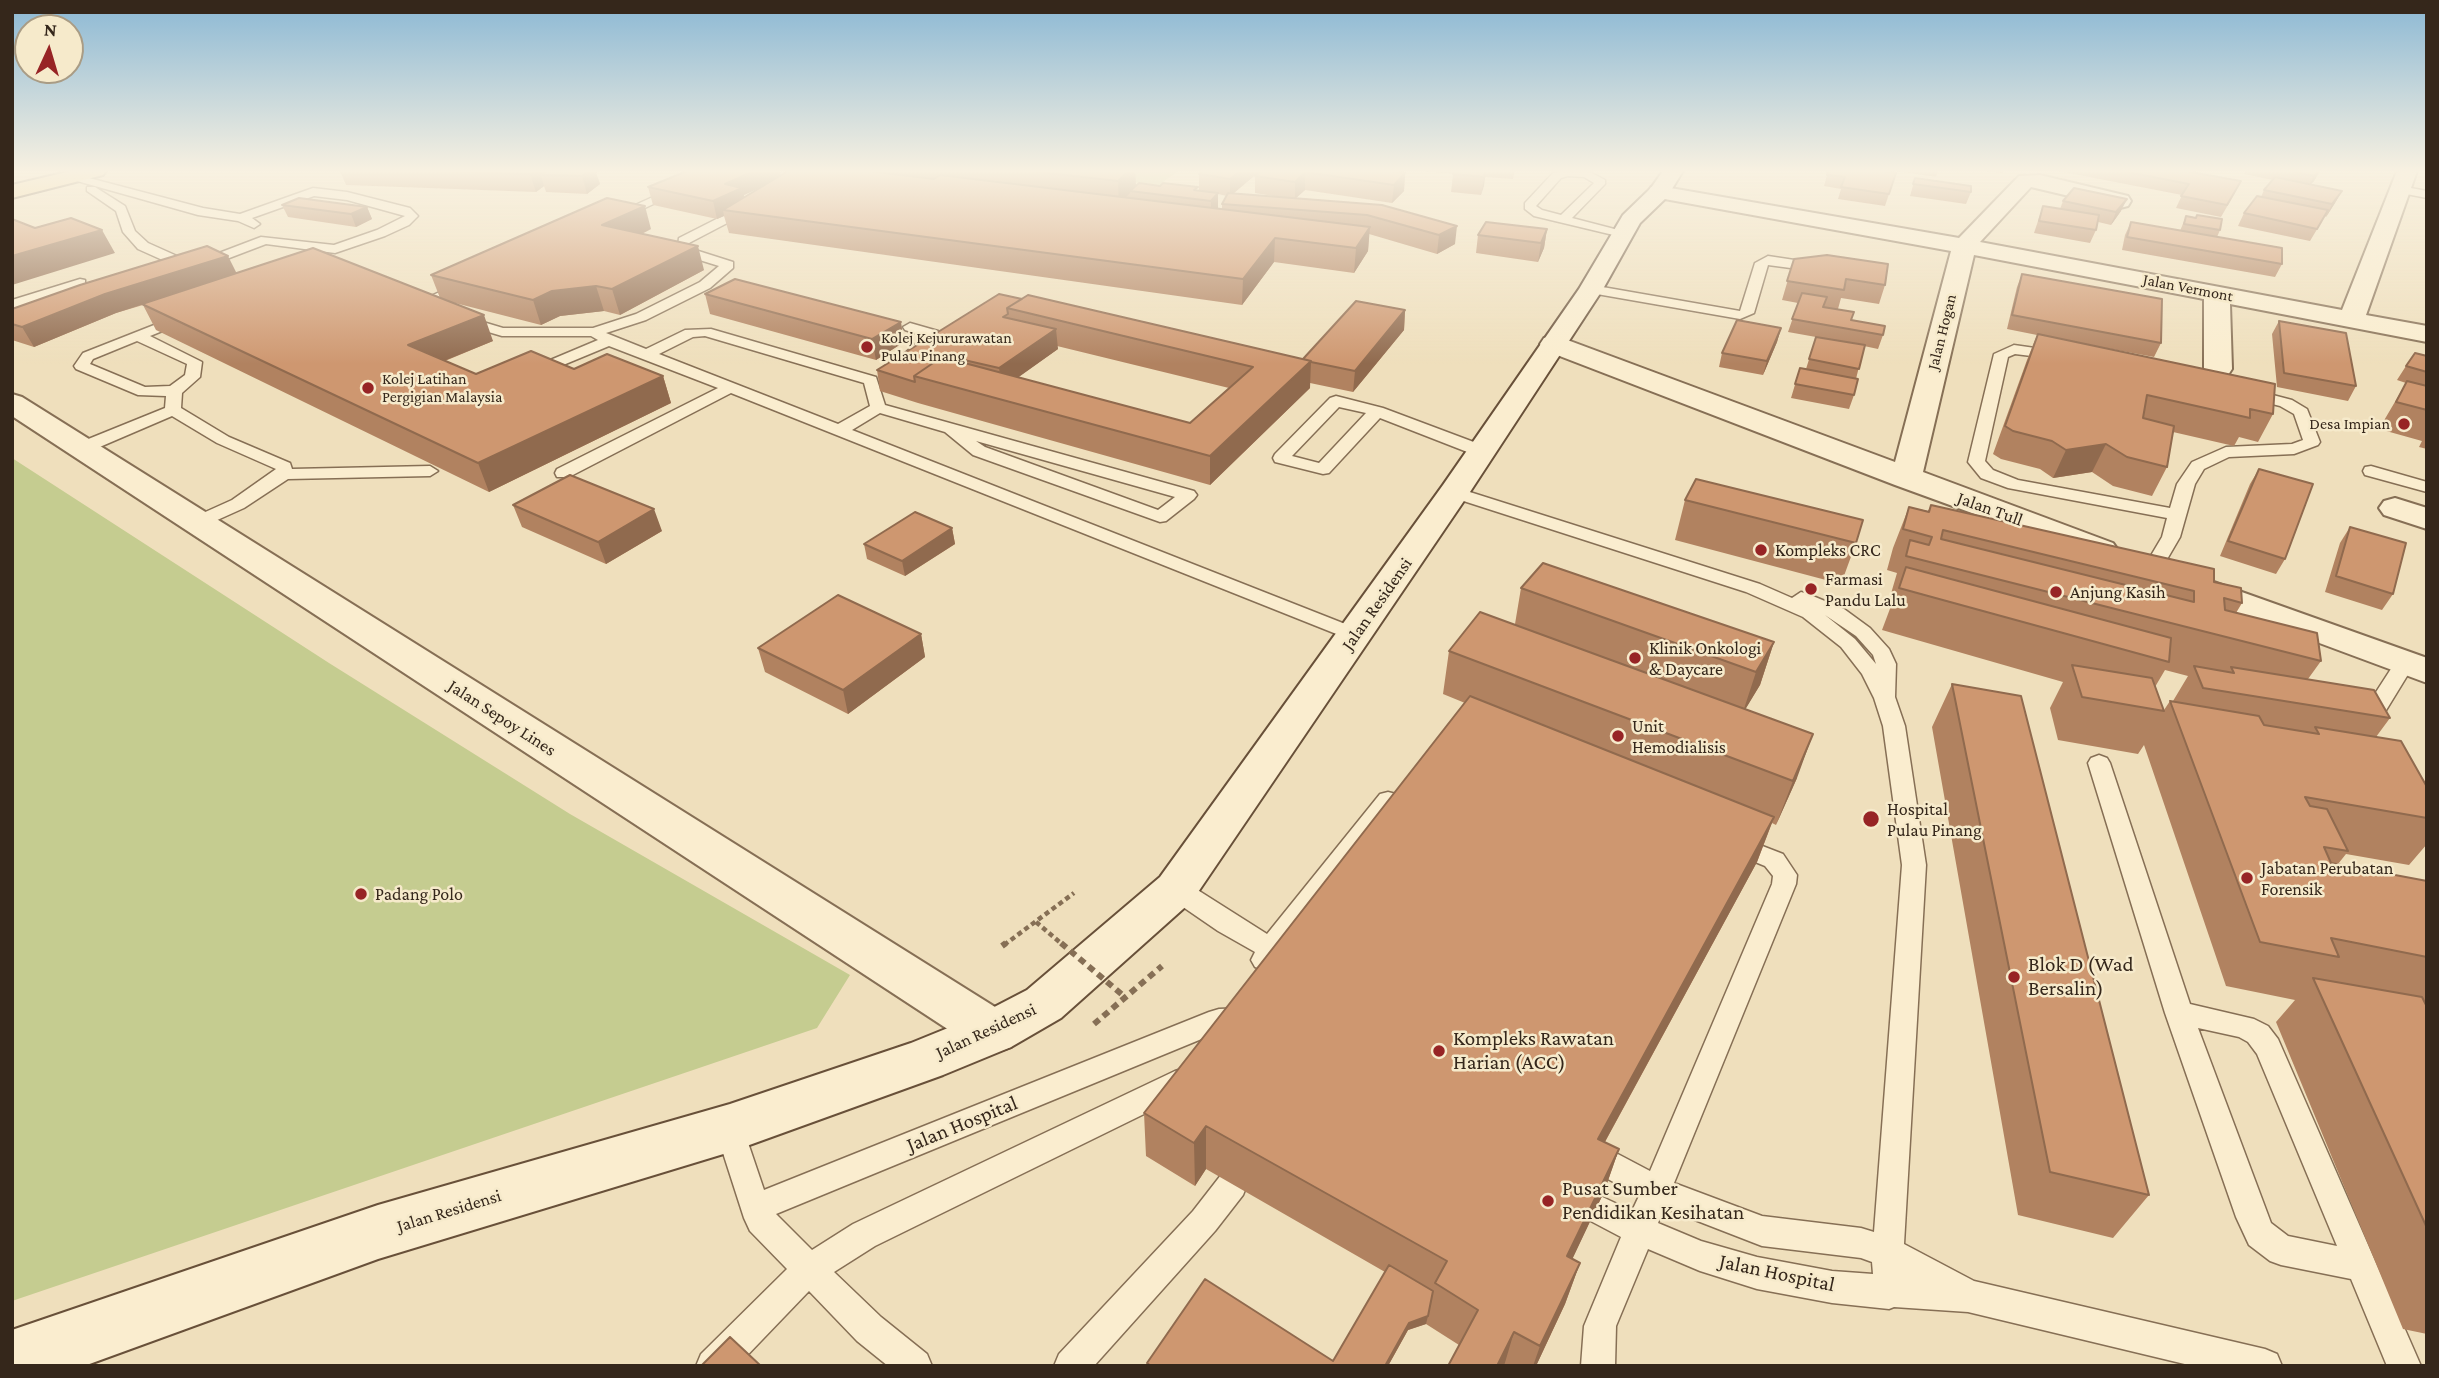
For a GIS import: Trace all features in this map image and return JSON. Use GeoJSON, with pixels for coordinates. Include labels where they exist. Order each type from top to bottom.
{"type":"FeatureCollection","features":[{"type":"Feature","properties":{"kind":"street","name":"Jalan Residensi"},"geometry":{"type":"LineString","coordinates":[[12,1361],[378,1232],[730,1128],[925,1060],[993,1032],[1044,1004],[1176,889],[1454,492],[1591,289],[1622,235]]}},
{"type":"Feature","properties":{"kind":"street","name":"Jalan Vermont"},"geometry":{"type":"LineString","coordinates":[[1915,235],[2427,334]]}},
{"type":"Feature","properties":{"kind":"street","name":"Jalan Hogan"},"geometry":{"type":"LineString","coordinates":[[1906,478],[1964,246],[1974,235]]}},
{"type":"Feature","properties":{"kind":"street"},"geometry":{"type":"LineString","coordinates":[[2352,318],[2383,235]]}},
{"type":"Feature","properties":{"kind":"street"},"geometry":{"type":"LineString","coordinates":[[2217,293],[2218,369]]}},
{"type":"Feature","properties":{"kind":"street","name":"Jalan Tull"},"geometry":{"type":"LineString","coordinates":[[1553,344],[2152,569],[2269,621],[2416,667]]}},
{"type":"Feature","properties":{"kind":"street","name":"Jalan Sepoy Lines"},"geometry":{"type":"LineString","coordinates":[[12,403],[993,1032]]}},
{"type":"Feature","properties":{"kind":"street"},"geometry":{"type":"LineString","coordinates":[[2395,508],[2427,519]]}},
{"type":"Feature","properties":{"kind":"lane"},"geometry":{"type":"LineString","coordinates":[[132,235],[143,246],[192,268]]}},
{"type":"Feature","properties":{"kind":"lane"},"geometry":{"type":"LineString","coordinates":[[264,235],[265,240]]}},
{"type":"Feature","properties":{"kind":"lane"},"geometry":{"type":"LineString","coordinates":[[168,276],[265,240],[335,249],[374,235]]}},
{"type":"Feature","properties":{"kind":"lane"},"geometry":{"type":"LineString","coordinates":[[477,279],[440,295],[427,303],[426,309],[502,332],[594,332],[641,317],[705,285],[728,265],[682,250],[683,241],[694,235]]}},
{"type":"Feature","properties":{"kind":"lane"},"geometry":{"type":"LineString","coordinates":[[1591,289],[1740,315],[1747,313],[1762,263],[1768,260],[1832,270]]}},
{"type":"Feature","properties":{"kind":"lane"},"geometry":{"type":"LineString","coordinates":[[12,304],[84,286],[62,274]]}},
{"type":"Feature","properties":{"kind":"lane"},"geometry":{"type":"LineString","coordinates":[[138,336],[195,362],[191,377],[174,391],[143,392],[80,366],[88,356],[196,312]]}},
{"type":"Feature","properties":{"kind":"lane"},"geometry":{"type":"LineString","coordinates":[[564,334],[568,325],[577,321],[604,317],[613,319],[617,325]]}},
{"type":"Feature","properties":{"kind":"lane"},"geometry":{"type":"LineString","coordinates":[[647,354],[690,334],[706,332],[882,373],[926,343],[933,334],[910,327]]}},
{"type":"Feature","properties":{"kind":"lane"},"geometry":{"type":"LineString","coordinates":[[594,332],[609,341],[1356,635]]}},
{"type":"Feature","properties":{"kind":"lane"},"geometry":{"type":"LineString","coordinates":[[518,379],[609,341]]}},
{"type":"Feature","properties":{"kind":"lane"},"geometry":{"type":"LineString","coordinates":[[2076,359],[2014,349],[2001,354],[1976,462],[1987,474],[2014,484],[2177,515]]}},
{"type":"Feature","properties":{"kind":"lane"},"geometry":{"type":"LineString","coordinates":[[878,408],[882,373]]}},
{"type":"Feature","properties":{"kind":"lane"},"geometry":{"type":"LineString","coordinates":[[563,472],[729,388]]}},
{"type":"Feature","properties":{"kind":"lane"},"geometry":{"type":"LineString","coordinates":[[173,410],[174,391]]}},
{"type":"Feature","properties":{"kind":"lane"},"geometry":{"type":"LineString","coordinates":[[2152,569],[2171,537],[2186,484],[2198,466],[2226,452],[2294,449],[2312,442],[2301,412],[2286,403],[2235,391]]}},
{"type":"Feature","properties":{"kind":"lane"},"geometry":{"type":"LineString","coordinates":[[1377,411],[1323,469],[1281,458],[1336,401],[1377,411],[1481,451]]}},
{"type":"Feature","properties":{"kind":"lane"},"geometry":{"type":"LineString","coordinates":[[838,431],[878,408],[1188,495],[1160,517],[979,452],[951,429]]}},
{"type":"Feature","properties":{"kind":"lane"},"geometry":{"type":"LineString","coordinates":[[82,448],[173,410]]}},
{"type":"Feature","properties":{"kind":"lane"},"geometry":{"type":"LineString","coordinates":[[173,410],[223,440],[284,467],[284,474]]}},
{"type":"Feature","properties":{"kind":"lane"},"geometry":{"type":"LineString","coordinates":[[198,522],[237,504],[284,474],[430,471]]}},
{"type":"Feature","properties":{"kind":"lane"},"geometry":{"type":"LineString","coordinates":[[2371,471],[2427,487]]}},
{"type":"Feature","properties":{"kind":"lane"},"geometry":{"type":"LineString","coordinates":[[1454,492],[1753,588],[1810,613],[1848,643],[1871,672],[1885,698],[1894,726],[1914,865],[1888,1252],[1889,1293]]}},
{"type":"Feature","properties":{"kind":"lane"},"geometry":{"type":"LineString","coordinates":[[2363,742],[2361,732],[2416,667]]}},
{"type":"Feature","properties":{"kind":"lane"},"geometry":{"type":"LineString","coordinates":[[2099,763],[2179,1013],[2250,1217],[2260,1234],[2281,1250],[2361,1266]]}},
{"type":"Feature","properties":{"kind":"lane"},"geometry":{"type":"LineString","coordinates":[[1264,979],[1263,962],[1270,948],[1407,778]]}},
{"type":"Feature","properties":{"kind":"lane"},"geometry":{"type":"LineString","coordinates":[[1598,1366],[1600,1326],[1784,884],[1785,875],[1774,860],[1709,834]]}},
{"type":"Feature","properties":{"kind":"lane"},"geometry":{"type":"LineString","coordinates":[[1176,889],[1227,924],[1270,948]]}},
{"type":"Feature","properties":{"kind":"lane"},"geometry":{"type":"LineString","coordinates":[[2179,1013],[2244,1027],[2258,1034],[2268,1047],[2404,1366]]}},
{"type":"Feature","properties":{"kind":"lane","name":"Jalan Hospital"},"geometry":{"type":"LineString","coordinates":[[755,1208],[1219,1020],[1235,1017],[1249,1020]]}},
{"type":"Feature","properties":{"kind":"lane"},"geometry":{"type":"LineString","coordinates":[[713,1366],[808,1270],[864,1235],[1215,1066]]}},
{"type":"Feature","properties":{"kind":"lane"},"geometry":{"type":"LineString","coordinates":[[730,1128],[761,1221],[869,1329],[915,1366]]}},
{"type":"Feature","properties":{"kind":"lane","name":"Jalan Hospital"},"geometry":{"type":"LineString","coordinates":[[1595,1156],[1656,1190],[1709,1213],[1762,1231],[1861,1243],[1888,1252],[1968,1296]]}},
{"type":"Feature","properties":{"kind":"lane"},"geometry":{"type":"LineString","coordinates":[[1072,1366],[1204,1221],[1232,1185]]}},
{"type":"Feature","properties":{"kind":"lane","name":"Jalan Hospital"},"geometry":{"type":"LineString","coordinates":[[1596,1208],[1640,1231],[1700,1256],[1757,1273],[1832,1287],[1889,1293],[1968,1296],[2265,1366]]}},
{"type":"Feature","properties":{"kind":"path"},"geometry":{"type":"LineString","coordinates":[[1002,946],[1073,893]]}},
{"type":"Feature","properties":{"kind":"path"},"geometry":{"type":"LineString","coordinates":[[1036,922],[1125,997]]}},
{"type":"Feature","properties":{"kind":"path"},"geometry":{"type":"LineString","coordinates":[[1094,1024],[1162,966]]}},
{"type":"Feature","properties":{"kind":"green space","name":"Padang Polo"},"geometry":{"type":"Polygon","coordinates":[[[12,458],[329,663],[570,814],[850,975],[817,1028],[12,1301],[12,458]]]}},
{"type":"Feature","properties":{"kind":"building"},"geometry":{"type":"Polygon","coordinates":[[[12,235],[84,235],[12,256],[12,235]]]}},
{"type":"Feature","properties":{"kind":"building"},"geometry":{"type":"Polygon","coordinates":[[[522,235],[649,235],[698,246],[612,289],[596,286],[552,291],[533,300],[431,275],[522,235]]]}},
{"type":"Feature","properties":{"kind":"building"},"geometry":{"type":"Polygon","coordinates":[[[914,235],[1364,235],[1356,248],[1275,238],[1243,279],[914,235]]]}},
{"type":"Feature","properties":{"kind":"building"},"geometry":{"type":"Polygon","coordinates":[[[1480,235],[1544,235],[1541,243],[1480,235]]]}},
{"type":"Feature","properties":{"kind":"building"},"geometry":{"type":"Polygon","coordinates":[[[2208,235],[2282,248],[2282,264],[2127,237],[2208,235]]]}},
{"type":"Feature","properties":{"kind":"building"},"geometry":{"type":"Polygon","coordinates":[[[207,246],[228,256],[105,294],[22,327],[12,324],[12,309],[207,246]]]}},
{"type":"Feature","properties":{"kind":"building","name":"Kolej Latihan Pergigian Malaysia"},"geometry":{"type":"Polygon","coordinates":[[[313,248],[484,315],[408,345],[476,374],[531,351],[574,369],[607,354],[663,376],[478,463],[142,304],[313,248]]]}},
{"type":"Feature","properties":{"kind":"building"},"geometry":{"type":"Polygon","coordinates":[[[1827,255],[1888,264],[1885,285],[1846,279],[1844,290],[1787,281],[1794,259],[1827,255]]]}},
{"type":"Feature","properties":{"kind":"building"},"geometry":{"type":"Polygon","coordinates":[[[2022,274],[2162,299],[2161,343],[2012,315],[2022,274]]]}},
{"type":"Feature","properties":{"kind":"building"},"geometry":{"type":"Polygon","coordinates":[[[735,279],[901,322],[872,339],[705,294],[735,279]]]}},
{"type":"Feature","properties":{"kind":"building"},"geometry":{"type":"Polygon","coordinates":[[[1802,293],[1827,297],[1823,307],[1854,312],[1851,320],[1885,326],[1883,335],[1792,319],[1802,293]]]}},
{"type":"Feature","properties":{"kind":"building"},"geometry":{"type":"Polygon","coordinates":[[[999,294],[1022,299],[1007,308],[1008,314],[1003,317],[1056,329],[999,368],[942,357],[914,376],[915,382],[877,370],[999,294]]]}},
{"type":"Feature","properties":{"kind":"building"},"geometry":{"type":"Polygon","coordinates":[[[1028,295],[1311,361],[1210,456],[914,376],[942,357],[1190,423],[1253,367],[1007,308],[1028,295]]]}},
{"type":"Feature","properties":{"kind":"building"},"geometry":{"type":"Polygon","coordinates":[[[1356,301],[1405,310],[1355,371],[1303,359],[1356,301]]]}},
{"type":"Feature","properties":{"kind":"building"},"geometry":{"type":"Polygon","coordinates":[[[1737,320],[1781,328],[1767,361],[1722,353],[1737,320]]]}},
{"type":"Feature","properties":{"kind":"building"},"geometry":{"type":"Polygon","coordinates":[[[2279,321],[2346,333],[2356,386],[2284,373],[2279,321]]]}},
{"type":"Feature","properties":{"kind":"building"},"geometry":{"type":"Polygon","coordinates":[[[2038,334],[2275,384],[2273,414],[2250,409],[2250,418],[2147,395],[2143,418],[2174,426],[2167,467],[2127,457],[2106,444],[2066,450],[2052,441],[2013,431],[2005,426],[2038,334]]]}},
{"type":"Feature","properties":{"kind":"building"},"geometry":{"type":"Polygon","coordinates":[[[1816,337],[1865,345],[1859,369],[1809,359],[1816,337]]]}},
{"type":"Feature","properties":{"kind":"building"},"geometry":{"type":"Polygon","coordinates":[[[2415,353],[2427,356],[2427,372],[2406,366],[2415,353]]]}},
{"type":"Feature","properties":{"kind":"building"},"geometry":{"type":"Polygon","coordinates":[[[1800,368],[1858,379],[1854,395],[1795,384],[1800,368]]]}},
{"type":"Feature","properties":{"kind":"building"},"geometry":{"type":"Polygon","coordinates":[[[2407,381],[2427,386],[2427,410],[2396,402],[2407,381]]]}},
{"type":"Feature","properties":{"kind":"building"},"geometry":{"type":"Polygon","coordinates":[[[2259,469],[2313,484],[2285,559],[2228,541],[2259,469]]]}},
{"type":"Feature","properties":{"kind":"building"},"geometry":{"type":"Polygon","coordinates":[[[570,475],[654,509],[598,542],[513,505],[570,475]]]}},
{"type":"Feature","properties":{"kind":"building"},"geometry":{"type":"Polygon","coordinates":[[[1696,479],[1863,520],[1856,543],[1685,500],[1696,479]]]}},
{"type":"Feature","properties":{"kind":"building"},"geometry":{"type":"Polygon","coordinates":[[[1931,505],[2214,569],[2214,582],[2241,588],[2242,603],[2224,598],[2225,610],[2317,633],[2321,661],[1906,556],[1910,540],[1929,545],[1932,537],[1903,529],[1909,507],[1929,512],[1931,505]],[[1943,530],[1941,539],[2194,602],[2194,591],[1943,530]]]}},
{"type":"Feature","properties":{"kind":"building"},"geometry":{"type":"Polygon","coordinates":[[[915,512],[952,528],[902,561],[864,544],[915,512]]]}},
{"type":"Feature","properties":{"kind":"building"},"geometry":{"type":"Polygon","coordinates":[[[2350,527],[2406,543],[2393,594],[2336,576],[2350,527]]]}},
{"type":"Feature","properties":{"kind":"building"},"geometry":{"type":"Polygon","coordinates":[[[1543,563],[1774,642],[1756,672],[1521,588],[1543,563]]]}},
{"type":"Feature","properties":{"kind":"building"},"geometry":{"type":"Polygon","coordinates":[[[1906,567],[2171,638],[2169,662],[1899,588],[1906,567]]]}},
{"type":"Feature","properties":{"kind":"building"},"geometry":{"type":"Polygon","coordinates":[[[838,595],[921,634],[843,690],[758,648],[838,595]]]}},
{"type":"Feature","properties":{"kind":"building"},"geometry":{"type":"Polygon","coordinates":[[[1480,612],[1813,734],[1793,781],[1449,651],[1480,612]]]}},
{"type":"Feature","properties":{"kind":"building"},"geometry":{"type":"Polygon","coordinates":[[[2072,665],[2152,678],[2164,711],[2082,697],[2072,665]]]}},
{"type":"Feature","properties":{"kind":"building"},"geometry":{"type":"Polygon","coordinates":[[[2194,666],[2234,673],[2231,667],[2374,690],[2390,718],[2203,688],[2194,666]]]}},
{"type":"Feature","properties":{"kind":"building"},"geometry":{"type":"Polygon","coordinates":[[[1952,684],[2021,696],[2149,1195],[2050,1172],[1952,684]]]}},
{"type":"Feature","properties":{"kind":"building","name":"Kompleks Rawatan Harian (ACC)"},"geometry":{"type":"Polygon","coordinates":[[[1470,696],[1774,817],[1598,1139],[1619,1149],[1567,1256],[1580,1263],[1540,1346],[1514,1332],[1497,1366],[1448,1366],[1478,1310],[1435,1283],[1447,1261],[1206,1126],[1194,1143],[1144,1113],[1470,696]]]}},
{"type":"Feature","properties":{"kind":"building"},"geometry":{"type":"Polygon","coordinates":[[[2170,701],[2259,716],[2264,725],[2319,734],[2315,727],[2401,741],[2427,787],[2427,818],[2305,797],[2310,806],[2327,809],[2348,851],[2324,847],[2331,863],[2427,881],[2427,957],[2331,938],[2339,957],[2260,942],[2170,701]]]}},
{"type":"Feature","properties":{"kind":"building"},"geometry":{"type":"Polygon","coordinates":[[[2313,978],[2422,997],[2427,1007],[2427,1228],[2313,978]]]}},
{"type":"Feature","properties":{"kind":"building"},"geometry":{"type":"Polygon","coordinates":[[[1389,1265],[1433,1291],[1428,1316],[1409,1323],[1385,1366],[1151,1366],[1147,1363],[1205,1279],[1333,1361],[1389,1265]]]}},
{"type":"Feature","properties":{"kind":"building"},"geometry":{"type":"Polygon","coordinates":[[[730,1337],[761,1366],[701,1366],[730,1337]]]}},
{"type":"Feature","properties":{"kind":"place","name":"Kolej Kejururawatan Pulau Pinang"},"geometry":{"type":"Point","coordinates":[867,347]}},
{"type":"Feature","properties":{"kind":"place","name":"Kolej Latihan Pergigian Malaysia"},"geometry":{"type":"Point","coordinates":[368,388]}},
{"type":"Feature","properties":{"kind":"place","name":"Desa Impian"},"geometry":{"type":"Point","coordinates":[2404,424]}},
{"type":"Feature","properties":{"kind":"place","name":"Kompleks CRC"},"geometry":{"type":"Point","coordinates":[1761,550]}},
{"type":"Feature","properties":{"kind":"place","name":"Farmasi Pandu Lalu"},"geometry":{"type":"Point","coordinates":[1811,589]}},
{"type":"Feature","properties":{"kind":"place","name":"Anjung Kasih"},"geometry":{"type":"Point","coordinates":[2056,592]}},
{"type":"Feature","properties":{"kind":"place","name":"Klinik Onkologi & Daycare"},"geometry":{"type":"Point","coordinates":[1635,658]}},
{"type":"Feature","properties":{"kind":"place","name":"Unit Hemodialisis"},"geometry":{"type":"Point","coordinates":[1618,736]}},
{"type":"Feature","properties":{"kind":"place","name":"Hospital Pulau Pinang"},"geometry":{"type":"Point","coordinates":[1871,819]}},
{"type":"Feature","properties":{"kind":"place","name":"Jabatan Perubatan Forensik"},"geometry":{"type":"Point","coordinates":[2247,878]}},
{"type":"Feature","properties":{"kind":"place","name":"Padang Polo"},"geometry":{"type":"Point","coordinates":[361,894]}},
{"type":"Feature","properties":{"kind":"place","name":"Blok D (Wad Bersalin)"},"geometry":{"type":"Point","coordinates":[2014,977]}},
{"type":"Feature","properties":{"kind":"place","name":"Kompleks Rawatan Harian (ACC)"},"geometry":{"type":"Point","coordinates":[1439,1051]}},
{"type":"Feature","properties":{"kind":"place","name":"Pusat Sumber Pendidikan Kesihatan"},"geometry":{"type":"Point","coordinates":[1548,1201]}}]}
